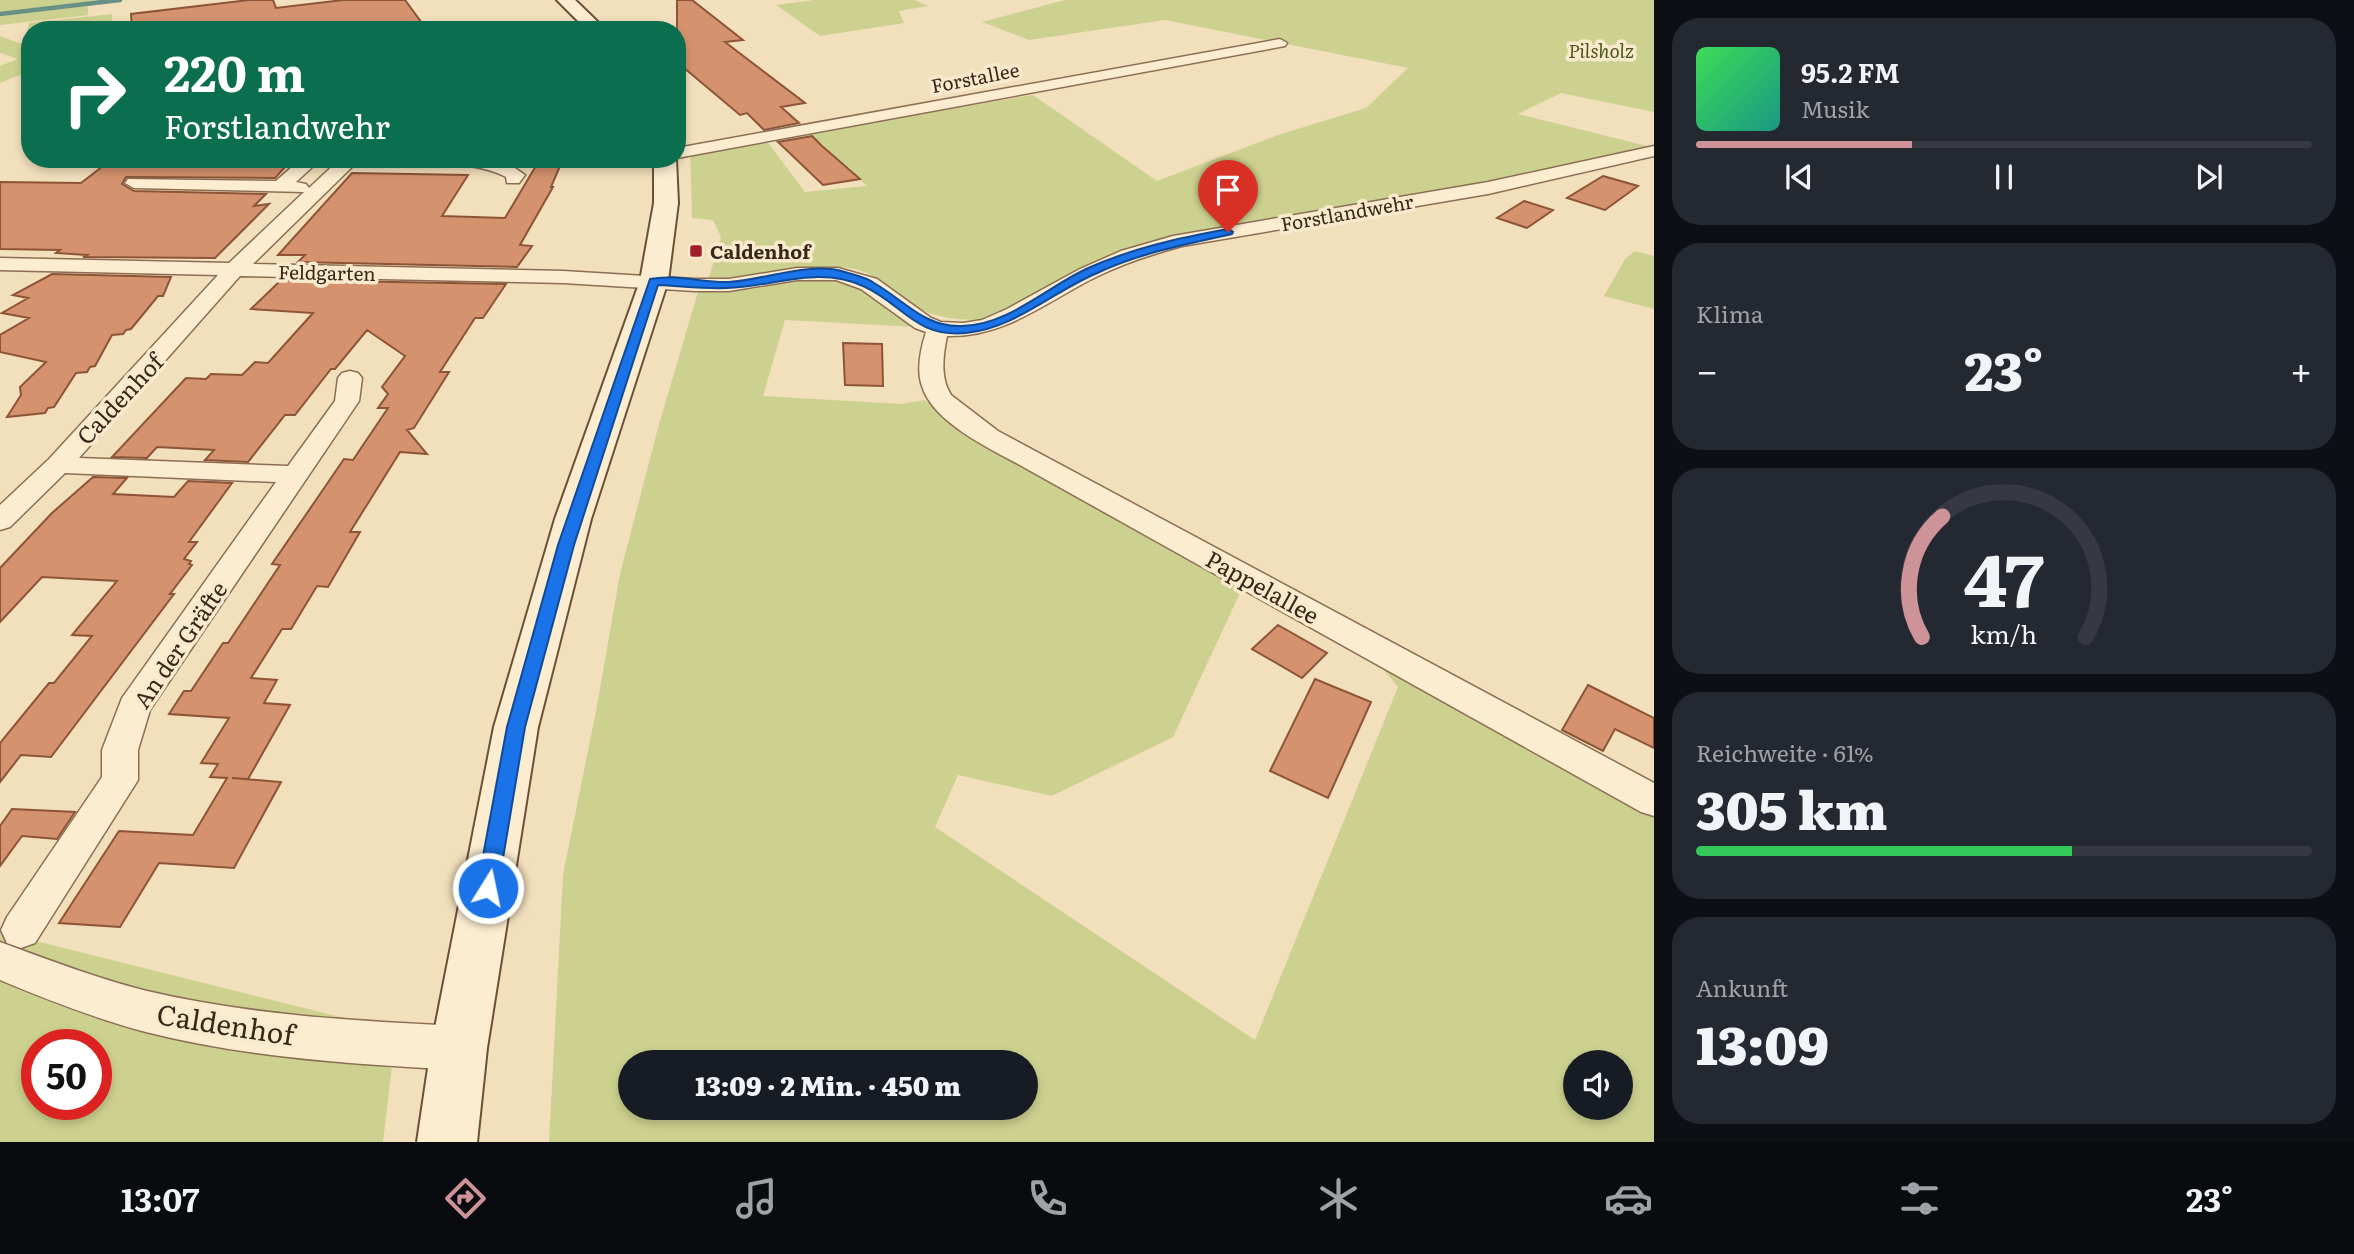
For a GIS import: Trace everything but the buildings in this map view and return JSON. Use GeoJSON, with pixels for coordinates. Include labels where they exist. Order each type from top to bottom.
{"type":"FeatureCollection","features":[{"type":"Feature","properties":{"kind":"main road"},"geometry":{"type":"LineString","coordinates":[[565,0],[587,21]]}},
{"type":"Feature","properties":{"kind":"main road"},"geometry":{"type":"LineString","coordinates":[[447,1142],[460,1048],[516,727],[573,519],[654,281],[666,203],[665,168]]}},
{"type":"Feature","properties":{"kind":"street","name":"Forstallee"},"geometry":{"type":"LineString","coordinates":[[686,151],[1280,43]]}},
{"type":"Feature","properties":{"kind":"street","name":"Forstlandwehr"},"geometry":{"type":"LineString","coordinates":[[938,329],[963,330],[987,326],[1016,314],[1087,273],[1128,255],[1180,240],[1488,188],[1654,151]]}},
{"type":"Feature","properties":{"kind":"street"},"geometry":{"type":"LineString","coordinates":[[280,187],[302,168]]}},
{"type":"Feature","properties":{"kind":"street","name":"Caldenhof"},"geometry":{"type":"LineString","coordinates":[[0,521],[58,465],[233,271],[341,168]]}},
{"type":"Feature","properties":{"kind":"street"},"geometry":{"type":"LineString","coordinates":[[507,168],[516,175],[513,179]]}},
{"type":"Feature","properties":{"kind":"street"},"geometry":{"type":"LineString","coordinates":[[134,183],[321,188]]}},
{"type":"Feature","properties":{"kind":"street","name":"Feldgarten"},"geometry":{"type":"LineString","coordinates":[[0,264],[466,274],[654,281]]}},
{"type":"Feature","properties":{"kind":"street"},"geometry":{"type":"LineString","coordinates":[[0,285],[26,264]]}},
{"type":"Feature","properties":{"kind":"street"},"geometry":{"type":"LineString","coordinates":[[654,281],[729,285],[797,274],[838,274],[869,284],[923,323],[938,329]]}},
{"type":"Feature","properties":{"kind":"street","name":"Pappelallee"},"geometry":{"type":"LineString","coordinates":[[938,329],[932,349],[934,389],[947,406],[969,424],[1057,475],[1654,801]]}},
{"type":"Feature","properties":{"kind":"street","name":"An der Gräfte"},"geometry":{"type":"LineString","coordinates":[[10,945],[120,780],[120,750],[134,707],[347,401],[351,378]]}},
{"type":"Feature","properties":{"kind":"street"},"geometry":{"type":"LineString","coordinates":[[58,465],[297,475]]}},
{"type":"Feature","properties":{"kind":"street","name":"Caldenhof"},"geometry":{"type":"LineString","coordinates":[[10,945],[105,1000],[212,1026],[382,1044],[460,1048]]}},
{"type":"Feature","properties":{"kind":"green space"},"geometry":{"type":"Polygon","coordinates":[[[0,0],[106,0],[0,12],[0,0]]]}},
{"type":"Feature","properties":{"kind":"green space"},"geometry":{"type":"Polygon","coordinates":[[[814,0],[914,0],[928,6],[899,11],[904,23],[820,36],[776,5],[814,0]]]}},
{"type":"Feature","properties":{"kind":"green space","name":"Pilsholz"},"geometry":{"type":"Polygon","coordinates":[[[1065,0],[1654,0],[1654,112],[1561,93],[1518,114],[1651,147],[1438,193],[1197,235],[987,320],[956,319],[928,312],[909,303],[873,276],[845,267],[817,268],[746,279],[709,277],[721,237],[713,220],[692,218],[690,147],[766,140],[805,192],[867,186],[808,133],[1033,95],[1157,181],[1278,135],[1366,108],[1408,68],[1165,20],[1029,40],[982,22],[1065,0]]]}},
{"type":"Feature","properties":{"kind":"green space"},"geometry":{"type":"Polygon","coordinates":[[[88,6],[88,15],[0,25],[0,16],[88,6]]]}},
{"type":"Feature","properties":{"kind":"green space"},"geometry":{"type":"Polygon","coordinates":[[[112,14],[112,21],[47,21],[112,14]]]}},
{"type":"Feature","properties":{"kind":"green space"},"geometry":{"type":"Polygon","coordinates":[[[0,36],[21,44],[21,75],[0,83],[0,66],[18,59],[0,53],[0,36]]]}},
{"type":"Feature","properties":{"kind":"green space"},"geometry":{"type":"Polygon","coordinates":[[[1635,251],[1654,256],[1654,309],[1604,296],[1625,259],[1635,251]]]}},
{"type":"Feature","properties":{"kind":"green space"},"geometry":{"type":"Polygon","coordinates":[[[823,277],[863,287],[917,327],[785,320],[763,396],[902,404],[925,400],[946,418],[1246,580],[1173,737],[1052,796],[958,775],[935,827],[1255,1040],[1398,687],[1360,641],[1654,809],[1654,1142],[549,1142],[563,875],[620,574],[658,428],[698,292],[752,289],[823,277]]]}},
{"type":"Feature","properties":{"kind":"green space"},"geometry":{"type":"Polygon","coordinates":[[[0,932],[396,1031],[383,1142],[0,1142],[0,932]]]}},
{"type":"Feature","properties":{"kind":"waterway"},"geometry":{"type":"LineString","coordinates":[[0,14],[120,0]]}},
{"type":"Feature","properties":{"kind":"place","name":"Caldenhof"},"geometry":{"type":"Point","coordinates":[696,251]}},
{"type":"Feature","properties":{"kind":"route"},"geometry":{"type":"LineString","coordinates":[[488,888],[516,727],[573,519],[654,281],[685,285],[729,285],[755,283],[797,274],[838,274],[869,284],[923,323],[938,329],[963,330],[987,326],[1016,314],[1087,273],[1128,255],[1180,240],[1228,232]]}}]}
